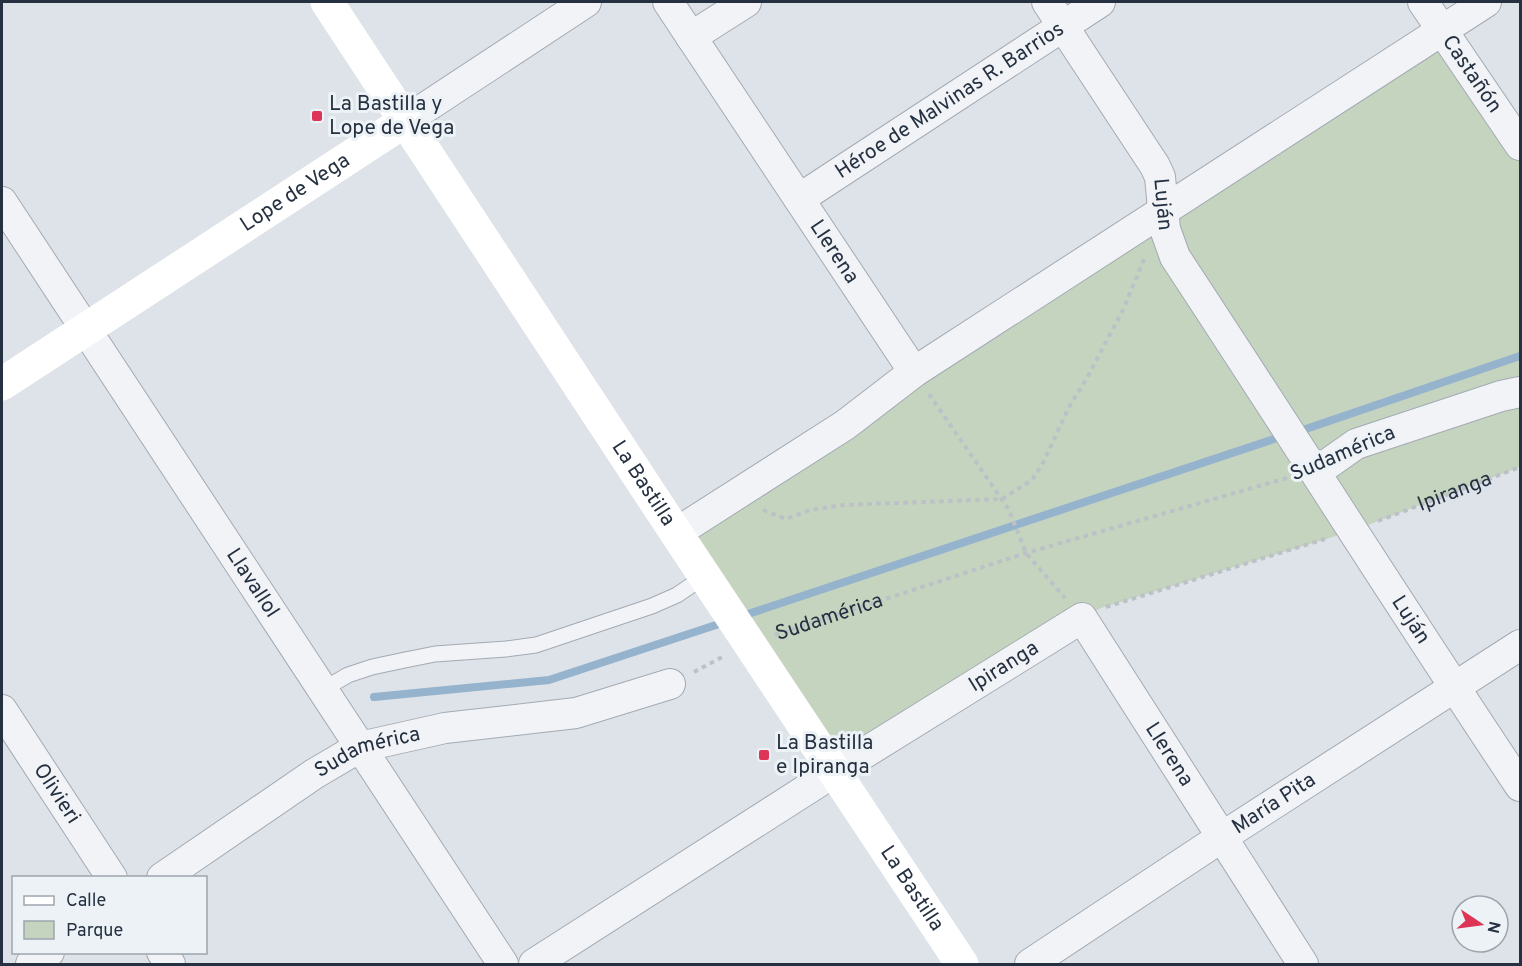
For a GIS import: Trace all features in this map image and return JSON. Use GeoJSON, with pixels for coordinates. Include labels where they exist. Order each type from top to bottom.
{"type":"FeatureCollection","features":[{"type":"Feature","properties":{"kind":"street","name":"La Bastilla"},"geometry":{"type":"LineString","coordinates":[[327,2],[962,964]]}},
{"type":"Feature","properties":{"kind":"street","name":"Lope de Vega"},"geometry":{"type":"LineString","coordinates":[[2,384],[586,2]]}},
{"type":"Feature","properties":{"kind":"street","name":"Llerena"},"geometry":{"type":"LineString","coordinates":[[668,2],[914,372]]}},
{"type":"Feature","properties":{"kind":"street"},"geometry":{"type":"LineString","coordinates":[[691,37],[746,2]]}},
{"type":"Feature","properties":{"kind":"street","name":"Luján"},"geometry":{"type":"LineString","coordinates":[[1047,2],[1155,166],[1160,177],[1162,211],[1168,242],[1174,257],[1274,407],[1454,688],[1521,786]]}},
{"type":"Feature","properties":{"kind":"street","name":"Héroe de Malvinas R. Barrios"},"geometry":{"type":"LineString","coordinates":[[799,199],[1100,2]]}},
{"type":"Feature","properties":{"kind":"street","name":"Castañón"},"geometry":{"type":"LineString","coordinates":[[1423,2],[1521,145]]}},
{"type":"Feature","properties":{"kind":"street"},"geometry":{"type":"LineString","coordinates":[[676,533],[845,425],[914,372],[1486,2]]}},
{"type":"Feature","properties":{"kind":"street","name":"Llavallol"},"geometry":{"type":"LineString","coordinates":[[2,202],[503,964]]}},
{"type":"Feature","properties":{"kind":"street","name":"Sudamérica"},"geometry":{"type":"LineString","coordinates":[[1308,461],[1329,463],[1356,444],[1501,396],[1521,392]]}},
{"type":"Feature","properties":{"kind":"street","name":"Llerena"},"geometry":{"type":"LineString","coordinates":[[1082,618],[1303,964]]}},
{"type":"Feature","properties":{"kind":"street","name":"Ipiranga"},"geometry":{"type":"LineString","coordinates":[[534,964],[834,772],[1082,618]]}},
{"type":"Feature","properties":{"kind":"street","name":"María Pita"},"geometry":{"type":"LineString","coordinates":[[1030,964],[1222,837],[1521,645]]}},
{"type":"Feature","properties":{"kind":"street","name":"Sudamérica"},"geometry":{"type":"LineString","coordinates":[[165,876],[314,774],[360,747],[445,728],[576,713],[670,684]]}},
{"type":"Feature","properties":{"kind":"street","name":"Olivieri"},"geometry":{"type":"LineString","coordinates":[[2,710],[111,876]]}},
{"type":"Feature","properties":{"kind":"street"},"geometry":{"type":"LineString","coordinates":[[31,964],[46,954]]}},
{"type":"Feature","properties":{"kind":"lane"},"geometry":{"type":"LineString","coordinates":[[322,690],[348,675],[405,660],[435,654],[536,645],[652,606],[677,595],[705,576]]}},
{"type":"Feature","properties":{"kind":"path"},"geometry":{"type":"LineString","coordinates":[[730,498],[786,519],[810,510],[844,505],[1002,499],[1032,480],[1042,465],[1069,407],[1123,310],[1146,255]]}},
{"type":"Feature","properties":{"kind":"path"},"geometry":{"type":"LineString","coordinates":[[914,372],[1009,510],[1026,553],[1082,618]]}},
{"type":"Feature","properties":{"kind":"path","name":"Sudamérica"},"geometry":{"type":"LineString","coordinates":[[670,684],[746,639],[1026,553],[1308,461]]}},
{"type":"Feature","properties":{"kind":"path","name":"Ipiranga"},"geometry":{"type":"LineString","coordinates":[[1082,618],[1101,608],[1352,531],[1521,467]]}},
{"type":"Feature","properties":{"kind":"green space"},"geometry":{"type":"Polygon","coordinates":[[[1443,30],[1520,145],[1520,467],[1352,531],[1101,608],[834,772],[685,547],[730,498],[1443,30]]]}},
{"type":"Feature","properties":{"kind":"waterway"},"geometry":{"type":"LineString","coordinates":[[1297,432],[1520,356]]}},
{"type":"Feature","properties":{"kind":"waterway"},"geometry":{"type":"LineString","coordinates":[[739,617],[1283,436]]}},
{"type":"Feature","properties":{"kind":"waterway"},"geometry":{"type":"LineString","coordinates":[[374,697],[549,680],[725,622]]}},
{"type":"Feature","properties":{"kind":"place","name":"La Bastilla y Lope de Vega"},"geometry":{"type":"Point","coordinates":[317,116]}},
{"type":"Feature","properties":{"kind":"place","name":"La Bastilla e Ipiranga"},"geometry":{"type":"Point","coordinates":[764,755]}}]}
